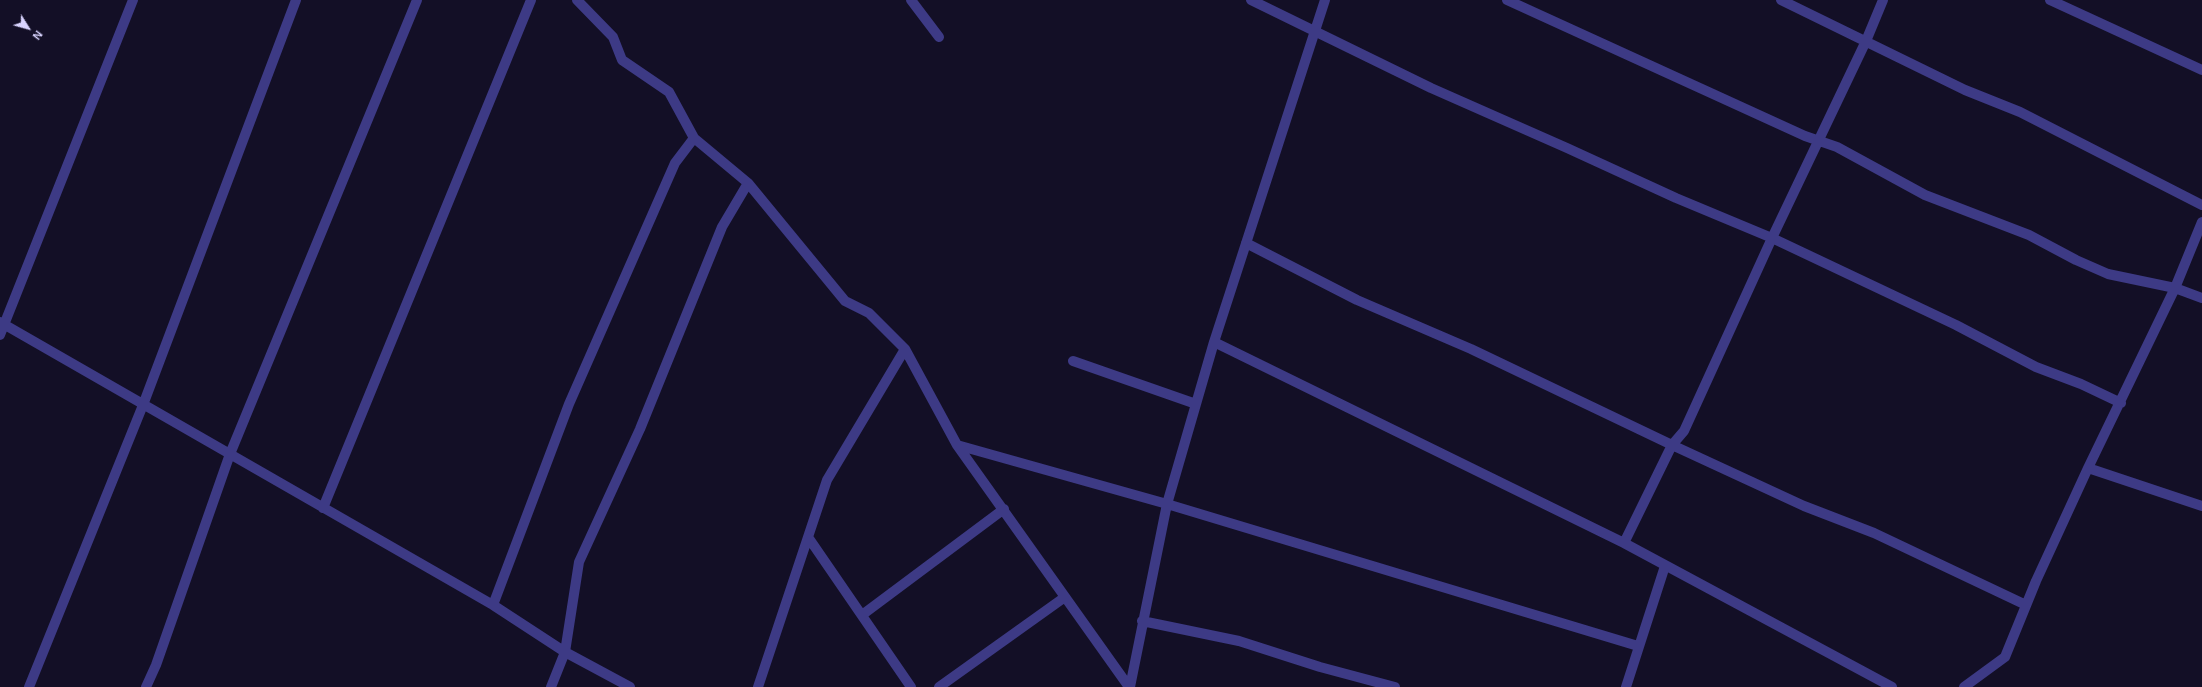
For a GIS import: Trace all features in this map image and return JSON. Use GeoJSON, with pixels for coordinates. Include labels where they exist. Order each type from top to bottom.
{"type":"FeatureCollection","features":[{"type":"Feature","properties":{"kind":"street"},"geometry":{"type":"LineString","coordinates":[[0,334],[2,324],[133,0]]}},
{"type":"Feature","properties":{"kind":"street"},"geometry":{"type":"LineString","coordinates":[[29,687],[143,405],[296,0]]}},
{"type":"Feature","properties":{"kind":"street"},"geometry":{"type":"LineString","coordinates":[[146,687],[156,665],[230,454],[417,0]]}},
{"type":"Feature","properties":{"kind":"street"},"geometry":{"type":"LineString","coordinates":[[323,508],[531,0]]}},
{"type":"Feature","properties":{"kind":"street"},"geometry":{"type":"LineString","coordinates":[[577,0],[613,37],[622,60],[669,92],[694,138],[748,182],[845,301],[869,313],[905,349],[957,445],[1130,687]]}},
{"type":"Feature","properties":{"kind":"street"},"geometry":{"type":"LineString","coordinates":[[911,0],[939,37]]}},
{"type":"Feature","properties":{"kind":"street"},"geometry":{"type":"LineString","coordinates":[[1251,0],[1431,88],[1676,198],[1772,238],[1956,325],[2036,367],[2081,384],[2121,403]]}},
{"type":"Feature","properties":{"kind":"street"},"geometry":{"type":"LineString","coordinates":[[1130,687],[1142,621],[1167,504],[1214,342],[1325,0]]}},
{"type":"Feature","properties":{"kind":"street"},"geometry":{"type":"LineString","coordinates":[[1507,0],[1819,142],[1837,147],[1925,195],[2029,235],[2076,260],[2108,274],[2175,288],[2202,298]]}},
{"type":"Feature","properties":{"kind":"street"},"geometry":{"type":"LineString","coordinates":[[1781,0],[1965,90],[2020,112],[2202,205]]}},
{"type":"Feature","properties":{"kind":"street"},"geometry":{"type":"LineString","coordinates":[[1624,543],[1672,444],[1684,431],[1772,238],[1866,41],[1883,0]]}},
{"type":"Feature","properties":{"kind":"street"},"geometry":{"type":"LineString","coordinates":[[2050,0],[2202,70]]}},
{"type":"Feature","properties":{"kind":"street"},"geometry":{"type":"LineString","coordinates":[[493,605],[569,404],[675,163],[694,138]]}},
{"type":"Feature","properties":{"kind":"street"},"geometry":{"type":"LineString","coordinates":[[552,687],[565,652],[579,562],[640,428],[722,227],[748,182]]}},
{"type":"Feature","properties":{"kind":"street"},"geometry":{"type":"LineString","coordinates":[[1964,687],[2004,657],[2088,468],[2121,403],[2175,288],[2202,222]]}},
{"type":"Feature","properties":{"kind":"street"},"geometry":{"type":"LineString","coordinates":[[1246,243],[1357,300],[1471,349],[1804,506],[1874,533],[2026,605]]}},
{"type":"Feature","properties":{"kind":"street"},"geometry":{"type":"LineString","coordinates":[[2,324],[493,605],[565,652],[630,687]]}},
{"type":"Feature","properties":{"kind":"street"},"geometry":{"type":"LineString","coordinates":[[1214,342],[1624,543],[1892,687]]}},
{"type":"Feature","properties":{"kind":"street"},"geometry":{"type":"LineString","coordinates":[[758,687],[827,480],[905,349]]}},
{"type":"Feature","properties":{"kind":"street"},"geometry":{"type":"LineString","coordinates":[[1072,361],[1196,404]]}},
{"type":"Feature","properties":{"kind":"street"},"geometry":{"type":"LineString","coordinates":[[957,445],[1167,504],[1638,646]]}},
{"type":"Feature","properties":{"kind":"street"},"geometry":{"type":"LineString","coordinates":[[2088,468],[2202,506]]}},
{"type":"Feature","properties":{"kind":"street"},"geometry":{"type":"LineString","coordinates":[[862,616],[1004,510]]}},
{"type":"Feature","properties":{"kind":"street"},"geometry":{"type":"LineString","coordinates":[[808,537],[911,687]]}},
{"type":"Feature","properties":{"kind":"street"},"geometry":{"type":"LineString","coordinates":[[1626,687],[1665,566]]}},
{"type":"Feature","properties":{"kind":"street"},"geometry":{"type":"LineString","coordinates":[[939,687],[1065,597]]}},
{"type":"Feature","properties":{"kind":"street"},"geometry":{"type":"LineString","coordinates":[[1142,621],[1240,641],[1320,667],[1395,687]]}}]}
